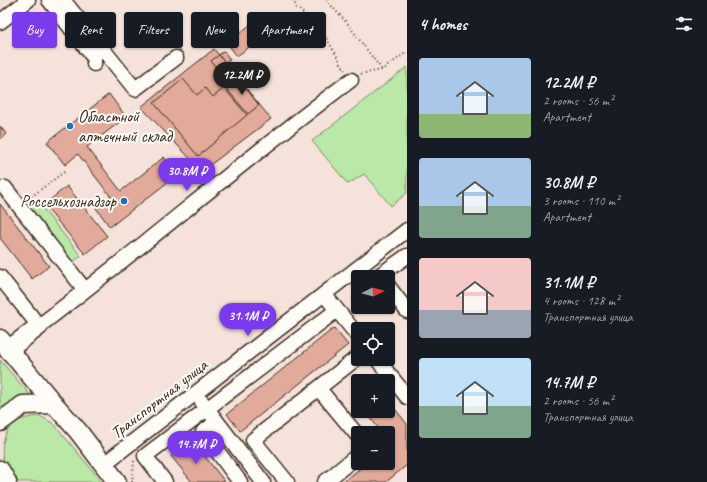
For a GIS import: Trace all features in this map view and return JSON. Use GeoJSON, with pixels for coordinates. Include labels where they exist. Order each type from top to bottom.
{"type":"FeatureCollection","features":[{"type":"Feature","properties":{"kind":"main road"},"geometry":{"type":"LineString","coordinates":[[39,326],[4,344],[78,431],[117,482]]}},
{"type":"Feature","properties":{"kind":"main road"},"geometry":{"type":"LineString","coordinates":[[0,422],[24,405],[54,404]]}},
{"type":"Feature","properties":{"kind":"main road"},"geometry":{"type":"LineString","coordinates":[[0,470],[7,482]]}},
{"type":"Feature","properties":{"kind":"street"},"geometry":{"type":"LineString","coordinates":[[0,22],[28,0]]}},
{"type":"Feature","properties":{"kind":"street"},"geometry":{"type":"LineString","coordinates":[[49,0],[94,58],[94,64]]}},
{"type":"Feature","properties":{"kind":"street"},"geometry":{"type":"LineString","coordinates":[[63,0],[135,89],[176,58]]}},
{"type":"Feature","properties":{"kind":"street"},"geometry":{"type":"LineString","coordinates":[[0,277],[39,326],[284,130],[351,80]]}},
{"type":"Feature","properties":{"kind":"street"},"geometry":{"type":"LineString","coordinates":[[5,188],[85,290]]}},
{"type":"Feature","properties":{"kind":"street","name":"Транспортная улица"},"geometry":{"type":"LineString","coordinates":[[104,464],[407,230]]}},
{"type":"Feature","properties":{"kind":"street"},"geometry":{"type":"LineString","coordinates":[[392,270],[407,256]]}},
{"type":"Feature","properties":{"kind":"street"},"geometry":{"type":"LineString","coordinates":[[368,259],[376,270]]}},
{"type":"Feature","properties":{"kind":"street"},"geometry":{"type":"LineString","coordinates":[[324,294],[351,327]]}},
{"type":"Feature","properties":{"kind":"street"},"geometry":{"type":"LineString","coordinates":[[395,295],[407,311]]}},
{"type":"Feature","properties":{"kind":"street"},"geometry":{"type":"LineString","coordinates":[[165,482],[145,456],[337,310]]}},
{"type":"Feature","properties":{"kind":"street"},"geometry":{"type":"LineString","coordinates":[[237,449],[253,440],[351,363]]}},
{"type":"Feature","properties":{"kind":"street"},"geometry":{"type":"LineString","coordinates":[[383,366],[407,397]]}},
{"type":"Feature","properties":{"kind":"street"},"geometry":{"type":"LineString","coordinates":[[319,389],[351,428]]}},
{"type":"Feature","properties":{"kind":"street"},"geometry":{"type":"LineString","coordinates":[[196,394],[259,477],[269,460]]}},
{"type":"Feature","properties":{"kind":"street"},"geometry":{"type":"LineString","coordinates":[[217,422],[202,432],[240,482]]}},
{"type":"Feature","properties":{"kind":"street"},"geometry":{"type":"LineString","coordinates":[[253,440],[287,482]]}},
{"type":"Feature","properties":{"kind":"street"},"geometry":{"type":"LineString","coordinates":[[325,482],[351,462]]}},
{"type":"Feature","properties":{"kind":"path"},"geometry":{"type":"LineString","coordinates":[[293,0],[297,8],[320,27],[351,80],[365,72],[382,70],[407,52]]}},
{"type":"Feature","properties":{"kind":"path"},"geometry":{"type":"LineString","coordinates":[[326,0],[347,23],[382,70]]}},
{"type":"Feature","properties":{"kind":"path"},"geometry":{"type":"LineString","coordinates":[[19,206],[64,172]]}},
{"type":"Feature","properties":{"kind":"path"},"geometry":{"type":"LineString","coordinates":[[132,482],[134,458]]}},
{"type":"Feature","properties":{"kind":"green space"},"geometry":{"type":"Polygon","coordinates":[[[407,67],[407,193],[391,206],[364,174],[348,184],[312,141],[407,67]]]}},
{"type":"Feature","properties":{"kind":"green space"},"geometry":{"type":"Polygon","coordinates":[[[36,200],[81,256],[71,264],[27,207],[36,200]]]}},
{"type":"Feature","properties":{"kind":"green space"},"geometry":{"type":"Polygon","coordinates":[[[0,360],[31,396],[2,407],[0,411],[0,360]]]}},
{"type":"Feature","properties":{"kind":"green space"},"geometry":{"type":"Polygon","coordinates":[[[40,416],[54,424],[102,482],[18,482],[7,468],[4,461],[2,449],[4,440],[10,427],[19,420],[40,416]]]}},
{"type":"Feature","properties":{"kind":"building"},"geometry":{"type":"Polygon","coordinates":[[[247,27],[248,48],[237,56],[231,48],[239,48],[239,34],[247,27]]]}},
{"type":"Feature","properties":{"kind":"building"},"geometry":{"type":"Polygon","coordinates":[[[214,49],[271,119],[202,171],[141,107],[214,49]]]}},
{"type":"Feature","properties":{"kind":"building"},"geometry":{"type":"Polygon","coordinates":[[[224,51],[230,60],[217,69],[211,61],[224,51]]]}},
{"type":"Feature","properties":{"kind":"building"},"geometry":{"type":"Polygon","coordinates":[[[237,77],[259,105],[248,114],[225,87],[237,77]]]}},
{"type":"Feature","properties":{"kind":"building"},"geometry":{"type":"Polygon","coordinates":[[[183,79],[197,95],[205,88],[213,97],[224,88],[247,115],[198,156],[154,103],[183,79]]]}},
{"type":"Feature","properties":{"kind":"building"},"geometry":{"type":"Polygon","coordinates":[[[109,94],[126,117],[87,147],[121,191],[164,157],[177,175],[110,227],[96,208],[111,197],[78,154],[65,165],[47,142],[109,94]]]}},
{"type":"Feature","properties":{"kind":"building"},"geometry":{"type":"Polygon","coordinates":[[[0,126],[6,134],[0,139],[0,126]]]}},
{"type":"Feature","properties":{"kind":"building"},"geometry":{"type":"Polygon","coordinates":[[[67,186],[107,236],[85,254],[44,205],[67,186]]]}},
{"type":"Feature","properties":{"kind":"building"},"geometry":{"type":"Polygon","coordinates":[[[0,204],[49,266],[32,279],[0,238],[0,204]]]}},
{"type":"Feature","properties":{"kind":"building"},"geometry":{"type":"Polygon","coordinates":[[[334,328],[348,345],[240,431],[227,414],[334,328]]]}},
{"type":"Feature","properties":{"kind":"building"},"geometry":{"type":"Polygon","coordinates":[[[395,409],[407,424],[407,465],[386,482],[343,482],[358,470],[395,470],[395,426],[377,426],[370,418],[395,418],[395,409]]]}},
{"type":"Feature","properties":{"kind":"building"},"geometry":{"type":"Polygon","coordinates":[[[192,440],[225,482],[192,482],[171,456],[192,440]]]}},
{"type":"Feature","properties":{"kind":"place","name":"Областной аптечный склад"},"geometry":{"type":"Point","coordinates":[70,126]}},
{"type":"Feature","properties":{"kind":"place","name":"Россельхознадзор"},"geometry":{"type":"Point","coordinates":[124,201]}}]}
